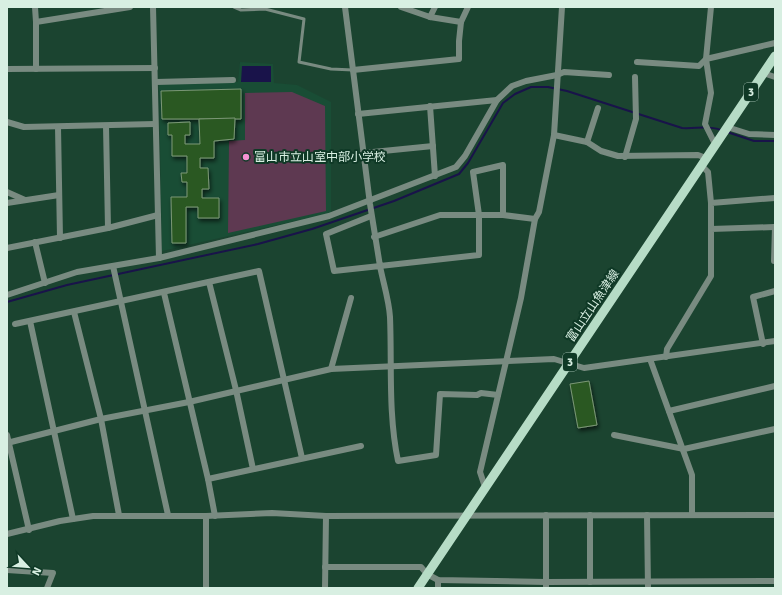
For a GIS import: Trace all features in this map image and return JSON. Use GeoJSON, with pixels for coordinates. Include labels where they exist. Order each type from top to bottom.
{"type":"FeatureCollection","features":[{"type":"Feature","properties":{"kind":"main road","name":"富山立山魚津線"},"geometry":{"type":"LineString","coordinates":[[418,588],[775,56]]}},
{"type":"Feature","properties":{"kind":"street"},"geometry":{"type":"LineString","coordinates":[[35,7],[36,69]]}},
{"type":"Feature","properties":{"kind":"street"},"geometry":{"type":"LineString","coordinates":[[36,22],[130,7]]}},
{"type":"Feature","properties":{"kind":"street"},"geometry":{"type":"LineString","coordinates":[[153,7],[156,82],[155,124],[159,258]]}},
{"type":"Feature","properties":{"kind":"street"},"geometry":{"type":"LineString","coordinates":[[345,7],[374,237],[390,316],[389,365],[394,440],[398,461],[436,455],[440,394],[476,395],[481,393],[498,395]]}},
{"type":"Feature","properties":{"kind":"street"},"geometry":{"type":"LineString","coordinates":[[401,7],[430,17],[461,22]]}},
{"type":"Feature","properties":{"kind":"street"},"geometry":{"type":"LineString","coordinates":[[430,17],[435,7]]}},
{"type":"Feature","properties":{"kind":"street"},"geometry":{"type":"LineString","coordinates":[[353,70],[459,59],[461,22],[468,7]]}},
{"type":"Feature","properties":{"kind":"street"},"geometry":{"type":"LineString","coordinates":[[485,487],[480,472],[521,298],[554,135],[562,7]]}},
{"type":"Feature","properties":{"kind":"street"},"geometry":{"type":"LineString","coordinates":[[711,7],[706,60],[711,94],[705,124],[715,144]]}},
{"type":"Feature","properties":{"kind":"street"},"geometry":{"type":"LineString","coordinates":[[637,62],[699,66],[706,60],[775,43]]}},
{"type":"Feature","properties":{"kind":"street"},"geometry":{"type":"LineString","coordinates":[[7,69],[155,68]]}},
{"type":"Feature","properties":{"kind":"street"},"geometry":{"type":"LineString","coordinates":[[7,295],[77,272],[114,268],[159,258],[329,216],[370,203],[456,167],[465,156],[497,100],[512,86],[564,72],[609,75]]}},
{"type":"Feature","properties":{"kind":"street"},"geometry":{"type":"LineString","coordinates":[[763,73],[775,77]]}},
{"type":"Feature","properties":{"kind":"street"},"geometry":{"type":"LineString","coordinates":[[625,157],[636,119],[635,77]]}},
{"type":"Feature","properties":{"kind":"street"},"geometry":{"type":"LineString","coordinates":[[156,82],[233,80]]}},
{"type":"Feature","properties":{"kind":"street"},"geometry":{"type":"LineString","coordinates":[[358,114],[497,100]]}},
{"type":"Feature","properties":{"kind":"street"},"geometry":{"type":"LineString","coordinates":[[430,106],[435,176]]}},
{"type":"Feature","properties":{"kind":"street"},"geometry":{"type":"LineString","coordinates":[[587,142],[598,108]]}},
{"type":"Feature","properties":{"kind":"street"},"geometry":{"type":"LineString","coordinates":[[7,122],[24,127],[155,124]]}},
{"type":"Feature","properties":{"kind":"street"},"geometry":{"type":"LineString","coordinates":[[58,126],[60,238]]}},
{"type":"Feature","properties":{"kind":"street"},"geometry":{"type":"LineString","coordinates":[[106,126],[108,228]]}},
{"type":"Feature","properties":{"kind":"street"},"geometry":{"type":"LineString","coordinates":[[725,130],[749,134],[775,134]]}},
{"type":"Feature","properties":{"kind":"street"},"geometry":{"type":"LineString","coordinates":[[554,135],[587,142],[601,150],[625,157],[698,155],[704,162],[708,172],[711,203],[711,276],[668,349],[666,357]]}},
{"type":"Feature","properties":{"kind":"street"},"geometry":{"type":"LineString","coordinates":[[363,153],[432,146]]}},
{"type":"Feature","properties":{"kind":"street"},"geometry":{"type":"LineString","coordinates":[[371,215],[326,234],[334,271],[479,255],[479,215],[473,172],[503,165],[503,215]]}},
{"type":"Feature","properties":{"kind":"street"},"geometry":{"type":"LineString","coordinates":[[7,192],[25,200]]}},
{"type":"Feature","properties":{"kind":"street"},"geometry":{"type":"LineString","coordinates":[[7,203],[59,195]]}},
{"type":"Feature","properties":{"kind":"street"},"geometry":{"type":"LineString","coordinates":[[711,203],[775,198]]}},
{"type":"Feature","properties":{"kind":"street"},"geometry":{"type":"LineString","coordinates":[[7,248],[108,228],[158,215]]}},
{"type":"Feature","properties":{"kind":"street"},"geometry":{"type":"LineString","coordinates":[[374,237],[440,215],[503,215],[536,219]]}},
{"type":"Feature","properties":{"kind":"street"},"geometry":{"type":"LineString","coordinates":[[711,229],[774,227],[774,261]]}},
{"type":"Feature","properties":{"kind":"street"},"geometry":{"type":"LineString","coordinates":[[35,242],[45,283]]}},
{"type":"Feature","properties":{"kind":"street"},"geometry":{"type":"LineString","coordinates":[[114,268],[120,302],[146,410],[168,515]]}},
{"type":"Feature","properties":{"kind":"street"},"geometry":{"type":"LineString","coordinates":[[15,324],[164,293],[259,271],[302,458]]}},
{"type":"Feature","properties":{"kind":"street"},"geometry":{"type":"LineString","coordinates":[[209,282],[236,390],[253,469]]}},
{"type":"Feature","properties":{"kind":"street"},"geometry":{"type":"LineString","coordinates":[[763,344],[753,297],[775,292]]}},
{"type":"Feature","properties":{"kind":"street"},"geometry":{"type":"LineString","coordinates":[[164,293],[208,479],[215,516]]}},
{"type":"Feature","properties":{"kind":"street"},"geometry":{"type":"LineString","coordinates":[[331,369],[351,298]]}},
{"type":"Feature","properties":{"kind":"street"},"geometry":{"type":"LineString","coordinates":[[74,312],[100,419],[119,515]]}},
{"type":"Feature","properties":{"kind":"street"},"geometry":{"type":"LineString","coordinates":[[30,322],[73,519]]}},
{"type":"Feature","properties":{"kind":"street"},"geometry":{"type":"LineString","coordinates":[[8,442],[100,419],[189,402],[331,369],[389,365],[554,359],[584,368],[763,344],[775,341]]}},
{"type":"Feature","properties":{"kind":"street"},"geometry":{"type":"LineString","coordinates":[[650,359],[684,449],[692,475],[692,515]]}},
{"type":"Feature","properties":{"kind":"street"},"geometry":{"type":"LineString","coordinates":[[670,411],[775,386]]}},
{"type":"Feature","properties":{"kind":"street"},"geometry":{"type":"LineString","coordinates":[[614,435],[684,449],[775,430]]}},
{"type":"Feature","properties":{"kind":"street"},"geometry":{"type":"LineString","coordinates":[[7,435],[29,530]]}},
{"type":"Feature","properties":{"kind":"street"},"geometry":{"type":"LineString","coordinates":[[208,479],[361,446]]}},
{"type":"Feature","properties":{"kind":"street"},"geometry":{"type":"LineString","coordinates":[[7,534],[73,519],[119,515],[775,515]]}},
{"type":"Feature","properties":{"kind":"street"},"geometry":{"type":"LineString","coordinates":[[590,515],[590,582]]}},
{"type":"Feature","properties":{"kind":"street"},"geometry":{"type":"LineString","coordinates":[[647,515],[648,585]]}},
{"type":"Feature","properties":{"kind":"street"},"geometry":{"type":"LineString","coordinates":[[206,516],[206,588]]}},
{"type":"Feature","properties":{"kind":"street"},"geometry":{"type":"LineString","coordinates":[[325,588],[326,516]]}},
{"type":"Feature","properties":{"kind":"street"},"geometry":{"type":"LineString","coordinates":[[546,516],[546,585]]}},
{"type":"Feature","properties":{"kind":"street"},"geometry":{"type":"LineString","coordinates":[[325,567],[421,567],[427,574],[438,580],[546,585],[590,582],[648,585],[775,581]]}},
{"type":"Feature","properties":{"kind":"street"},"geometry":{"type":"LineString","coordinates":[[7,570],[53,573],[48,588]]}},
{"type":"Feature","properties":{"kind":"street"},"geometry":{"type":"LineString","coordinates":[[438,580],[438,588]]}},
{"type":"Feature","properties":{"kind":"lane"},"geometry":{"type":"LineString","coordinates":[[234,7],[241,10],[266,9],[304,18],[299,62],[331,69],[353,70]]}},
{"type":"Feature","properties":{"kind":"shaded area","name":"富山市立山室中部小学校"},"geometry":{"type":"Polygon","coordinates":[[[240,62],[273,64],[274,83],[297,85],[331,102],[331,213],[162,251],[159,84],[238,82],[240,62]]]}},
{"type":"Feature","properties":{"kind":"shaded area"},"geometry":{"type":"Polygon","coordinates":[[[242,66],[271,66],[271,82],[241,82],[242,66]]]}},
{"type":"Feature","properties":{"kind":"shaded area"},"geometry":{"type":"Polygon","coordinates":[[[292,92],[325,106],[326,211],[228,233],[229,141],[245,140],[245,93],[292,92]]]}},
{"type":"Feature","properties":{"kind":"building"},"geometry":{"type":"Polygon","coordinates":[[[241,89],[241,119],[162,119],[161,91],[241,89]]]}},
{"type":"Feature","properties":{"kind":"building"},"geometry":{"type":"Polygon","coordinates":[[[235,118],[234,139],[214,141],[214,158],[200,158],[200,168],[208,168],[209,189],[202,189],[202,198],[219,198],[219,218],[198,218],[198,207],[186,207],[186,243],[172,243],[171,197],[187,197],[187,182],[182,182],[181,173],[187,173],[187,156],[172,156],[172,135],[168,135],[168,123],[190,122],[190,135],[185,135],[185,144],[200,144],[199,119],[235,118]]]}},
{"type":"Feature","properties":{"kind":"building"},"geometry":{"type":"Polygon","coordinates":[[[589,381],[597,425],[578,428],[570,384],[589,381]]]}},
{"type":"Feature","properties":{"kind":"waterway"},"geometry":{"type":"LineString","coordinates":[[7,302],[67,285],[258,244],[312,229],[394,201],[459,174],[468,163],[503,103],[515,94],[531,87],[548,87],[567,91],[682,128],[707,127],[721,130]]}},
{"type":"Feature","properties":{"kind":"waterway"},"geometry":{"type":"LineString","coordinates":[[727,132],[754,141],[775,141]]}},
{"type":"Feature","properties":{"kind":"place","name":"富山市立山室中部小学校"},"geometry":{"type":"Point","coordinates":[246,157]}}]}
